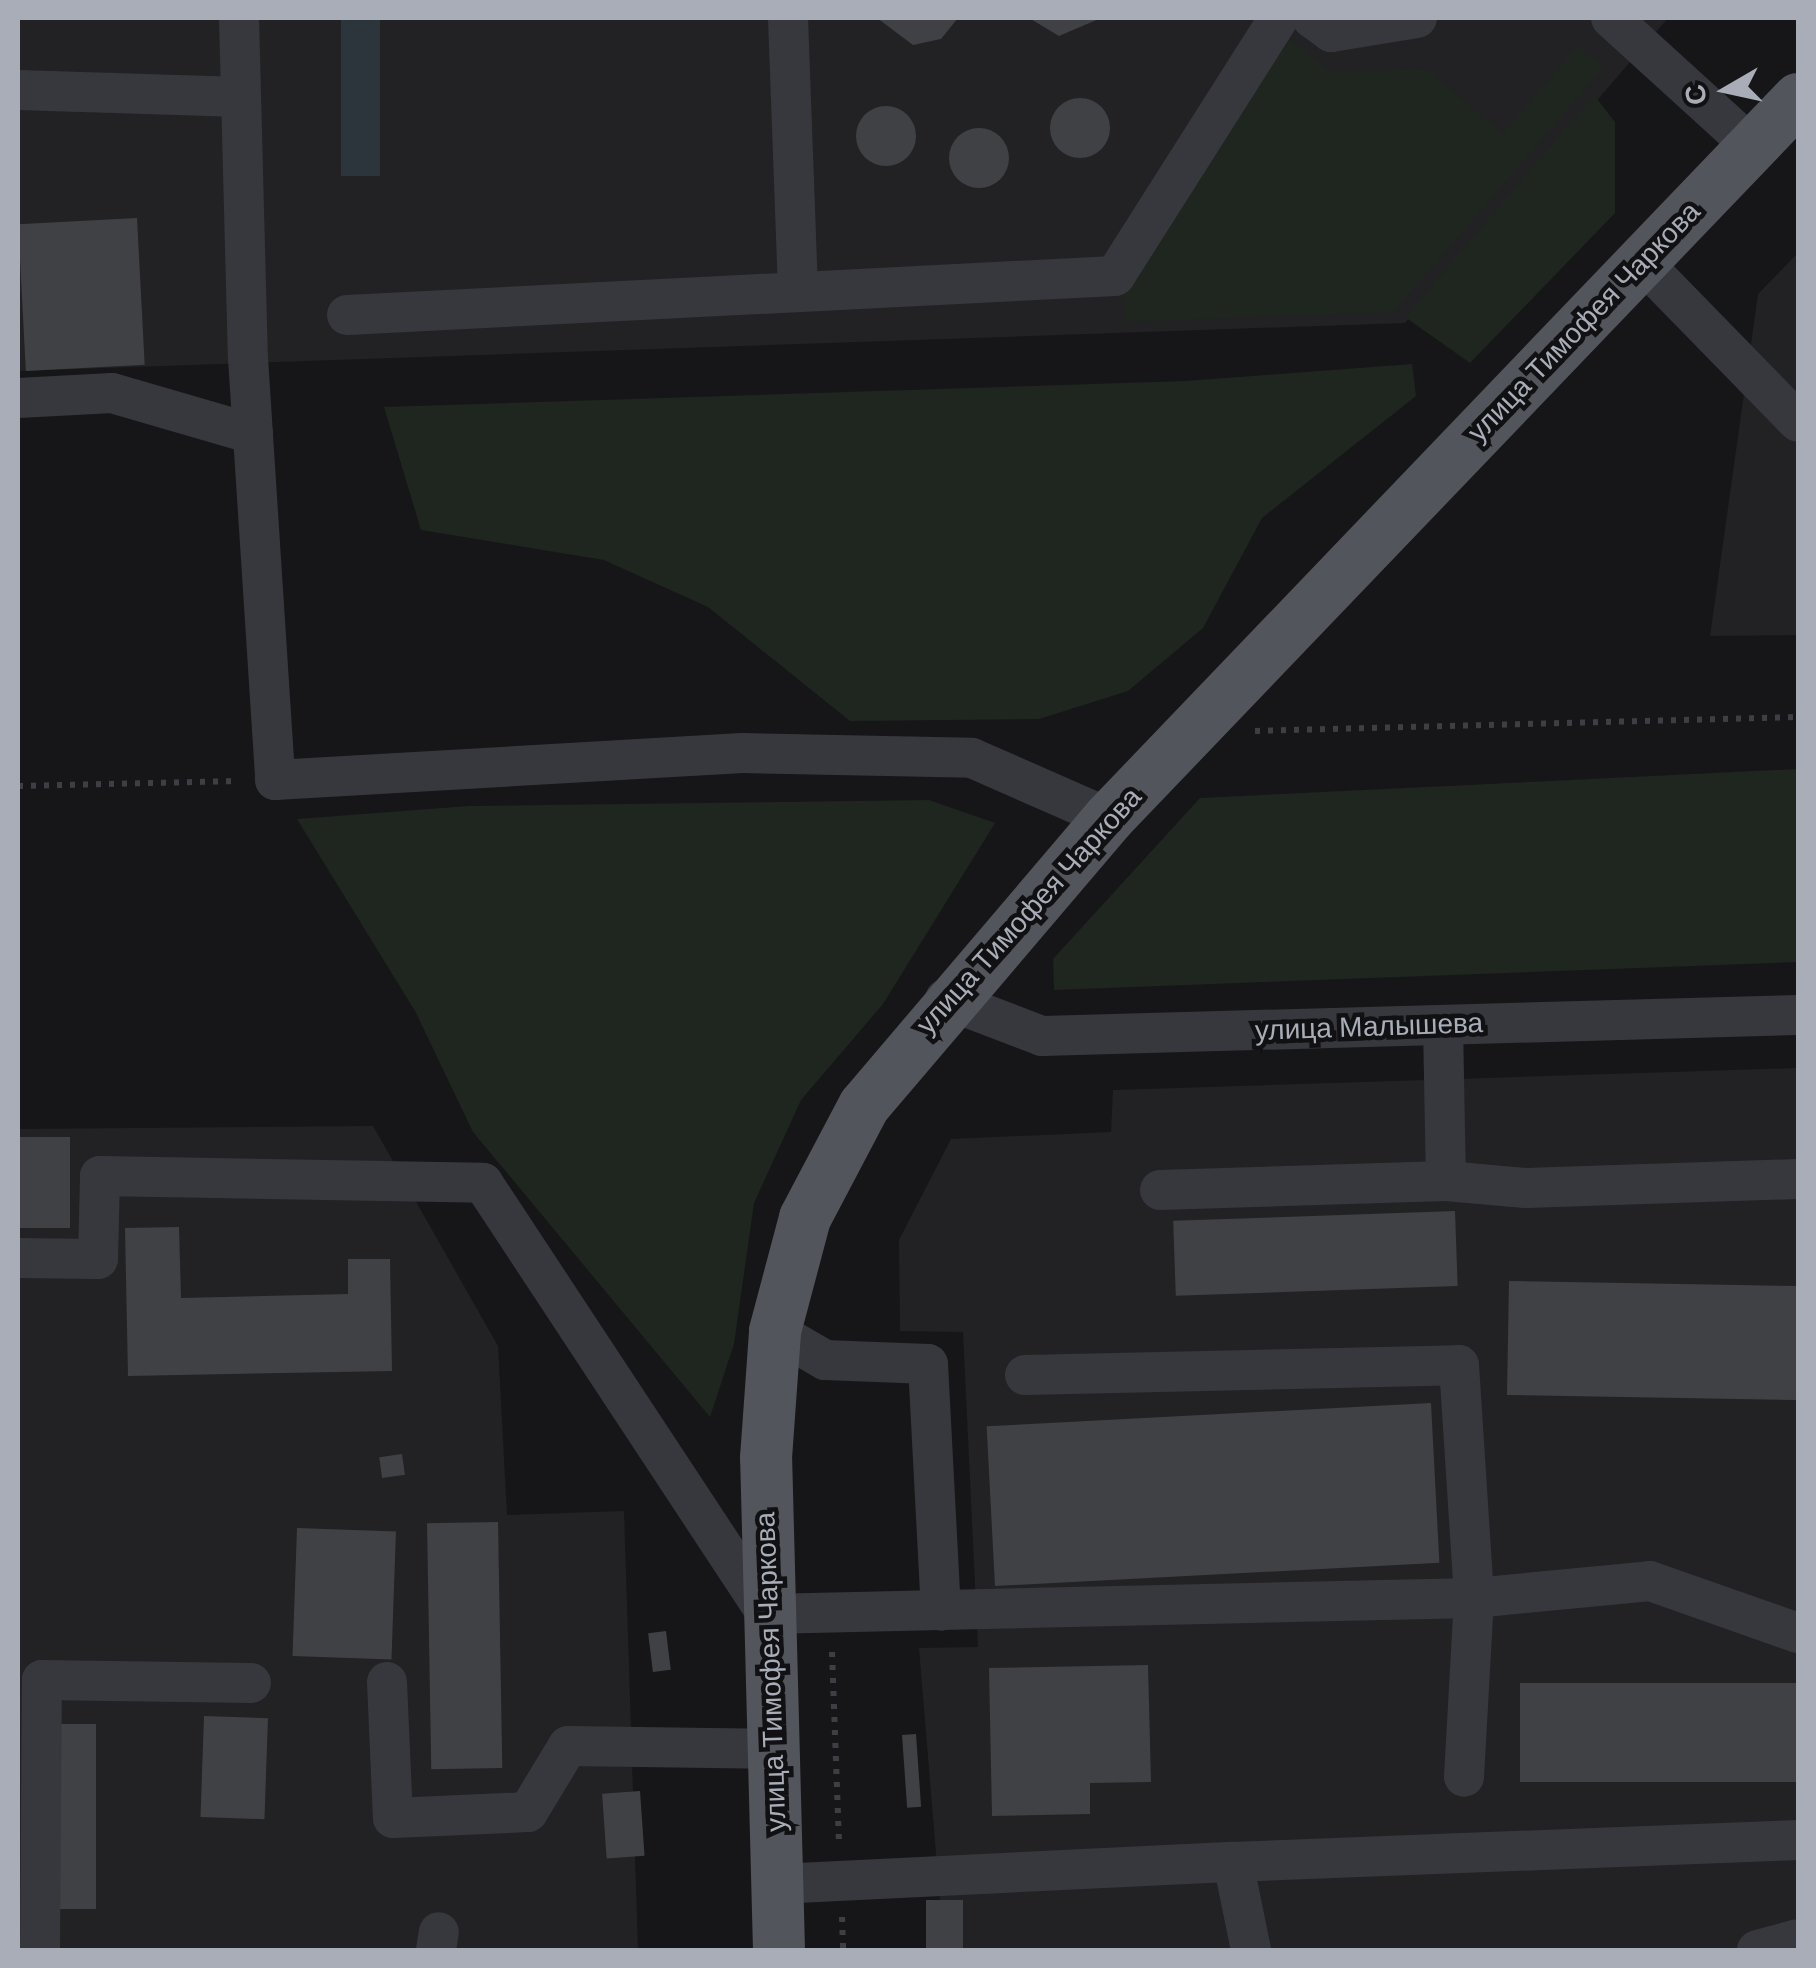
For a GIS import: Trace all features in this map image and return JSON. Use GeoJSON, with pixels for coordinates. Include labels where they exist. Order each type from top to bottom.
{"type":"FeatureCollection","features":[{"type":"Feature","properties":{"kind":"main road","name":"улица Тимофея Чаркова"},"geometry":{"type":"LineString","coordinates":[[780,1950],[767,1614],[775,1331],[806,1218],[864,1106],[946,1000],[1109,818],[1798,101]]}},
{"type":"Feature","properties":{"kind":"lane"},"geometry":{"type":"LineString","coordinates":[[240,18],[253,434],[276,780],[742,753],[972,758],[1109,818]]}},
{"type":"Feature","properties":{"kind":"lane"},"geometry":{"type":"LineString","coordinates":[[788,18],[798,292]]}},
{"type":"Feature","properties":{"kind":"lane"},"geometry":{"type":"LineString","coordinates":[[346,315],[1115,276],[1279,18]]}},
{"type":"Feature","properties":{"kind":"lane"},"geometry":{"type":"LineString","coordinates":[[1312,18],[1330,32],[1417,18]]}},
{"type":"Feature","properties":{"kind":"lane"},"geometry":{"type":"LineString","coordinates":[[1611,18],[1752,147]]}},
{"type":"Feature","properties":{"kind":"lane"},"geometry":{"type":"LineString","coordinates":[[18,90],[241,97]]}},
{"type":"Feature","properties":{"kind":"lane"},"geometry":{"type":"LineString","coordinates":[[1642,262],[1798,422]]}},
{"type":"Feature","properties":{"kind":"lane"},"geometry":{"type":"LineString","coordinates":[[18,398],[112,393],[253,434]]}},
{"type":"Feature","properties":{"kind":"lane","name":"улица Малышева"},"geometry":{"type":"LineString","coordinates":[[946,1000],[1042,1036],[1798,1015]]}},
{"type":"Feature","properties":{"kind":"lane"},"geometry":{"type":"LineString","coordinates":[[1443,1025],[1446,1182]]}},
{"type":"Feature","properties":{"kind":"lane"},"geometry":{"type":"LineString","coordinates":[[18,1258],[98,1260],[100,1176],[483,1183],[767,1614],[1474,1598],[1650,1581],[1798,1633]]}},
{"type":"Feature","properties":{"kind":"lane"},"geometry":{"type":"LineString","coordinates":[[1160,1190],[1446,1182],[1798,1179]]}},
{"type":"Feature","properties":{"kind":"lane"},"geometry":{"type":"LineString","coordinates":[[775,1331],[825,1360],[928,1364],[941,1611]]}},
{"type":"Feature","properties":{"kind":"lane"},"geometry":{"type":"LineString","coordinates":[[1026,1374],[1459,1365],[1474,1598],[1464,1777]]}},
{"type":"Feature","properties":{"kind":"lane"},"geometry":{"type":"LineString","coordinates":[[40,1950],[42,1680],[251,1683]]}},
{"type":"Feature","properties":{"kind":"lane"},"geometry":{"type":"LineString","coordinates":[[387,1682],[393,1818],[528,1812],[568,1746],[772,1749]]}},
{"type":"Feature","properties":{"kind":"lane"},"geometry":{"type":"LineString","coordinates":[[777,1884],[1798,1840]]}},
{"type":"Feature","properties":{"kind":"lane"},"geometry":{"type":"LineString","coordinates":[[1234,1862],[1251,1950]]}},
{"type":"Feature","properties":{"kind":"lane"},"geometry":{"type":"LineString","coordinates":[[1758,1950],[1798,1939]]}},
{"type":"Feature","properties":{"kind":"path"},"geometry":{"type":"LineString","coordinates":[[1190,733],[1798,717]]}},
{"type":"Feature","properties":{"kind":"path"},"geometry":{"type":"LineString","coordinates":[[18,786],[276,780]]}},
{"type":"Feature","properties":{"kind":"path"},"geometry":{"type":"LineString","coordinates":[[831,1613],[843,1950]]}},
{"type":"Feature","properties":{"kind":"shaded area"},"geometry":{"type":"Polygon","coordinates":[[[18,18],[1668,18],[1405,323],[18,371],[18,18]]]}},
{"type":"Feature","properties":{"kind":"shaded area"},"geometry":{"type":"Polygon","coordinates":[[[341,18],[380,18],[380,176],[341,176],[341,18]]]}},
{"type":"Feature","properties":{"kind":"shaded area"},"geometry":{"type":"Polygon","coordinates":[[[1289,39],[1331,72],[1426,69],[1503,134],[1577,46],[1604,67],[1394,312],[1125,322],[1124,284],[1289,39]]]}},
{"type":"Feature","properties":{"kind":"shaded area"},"geometry":{"type":"Polygon","coordinates":[[[1594,95],[1615,122],[1615,213],[1470,363],[1405,317],[1594,95]]]}},
{"type":"Feature","properties":{"kind":"shaded area"},"geometry":{"type":"Polygon","coordinates":[[[1798,253],[1798,635],[1710,636],[1758,294],[1798,253]]]}},
{"type":"Feature","properties":{"kind":"shaded area"},"geometry":{"type":"Polygon","coordinates":[[[1412,364],[1416,396],[1262,518],[1203,628],[1128,691],[1039,719],[850,721],[708,607],[604,560],[421,530],[384,407],[1185,381],[1412,364]]]}},
{"type":"Feature","properties":{"kind":"shaded area"},"geometry":{"type":"Polygon","coordinates":[[[1798,769],[1798,962],[1054,990],[1053,959],[1200,798],[1798,769]]]}},
{"type":"Feature","properties":{"kind":"shaded area"},"geometry":{"type":"Polygon","coordinates":[[[929,800],[995,823],[883,1004],[801,1100],[754,1203],[734,1344],[710,1417],[473,1132],[415,1011],[297,819],[469,806],[929,800]]]}},
{"type":"Feature","properties":{"kind":"shaded area"},"geometry":{"type":"Polygon","coordinates":[[[1798,1068],[1798,1950],[944,1950],[919,1648],[978,1647],[963,1332],[900,1331],[899,1240],[951,1139],[1111,1132],[1113,1090],[1798,1068]]]}},
{"type":"Feature","properties":{"kind":"shaded area"},"geometry":{"type":"Polygon","coordinates":[[[373,1126],[498,1346],[507,1515],[624,1511],[638,1950],[18,1950],[18,1129],[373,1126]]]}},
{"type":"Feature","properties":{"kind":"building"},"geometry":{"type":"Polygon","coordinates":[[[877,18],[958,18],[941,39],[913,45],[877,18]]]}},
{"type":"Feature","properties":{"kind":"building"},"geometry":{"type":"Polygon","coordinates":[[[1029,18],[1101,18],[1059,36],[1029,18]]]}},
{"type":"Feature","properties":{"kind":"building"},"geometry":{"type":"Polygon","coordinates":[[[1080,98],[1101,107],[1110,128],[1101,149],[1080,158],[1059,149],[1050,128],[1059,107],[1080,98]]]}},
{"type":"Feature","properties":{"kind":"building"},"geometry":{"type":"Polygon","coordinates":[[[886,106],[907,115],[916,136],[907,157],[886,166],[865,157],[856,136],[865,115],[886,106]]]}},
{"type":"Feature","properties":{"kind":"building"},"geometry":{"type":"Polygon","coordinates":[[[979,128],[1000,137],[1009,158],[1000,179],[979,188],[958,179],[949,158],[958,137],[979,128]]]}},
{"type":"Feature","properties":{"kind":"building"},"geometry":{"type":"Polygon","coordinates":[[[137,218],[145,365],[26,371],[18,224],[137,218]]]}},
{"type":"Feature","properties":{"kind":"building"},"geometry":{"type":"Polygon","coordinates":[[[18,1137],[70,1137],[70,1228],[18,1228],[18,1137]]]}},
{"type":"Feature","properties":{"kind":"building"},"geometry":{"type":"Polygon","coordinates":[[[1455,1211],[1458,1286],[1176,1296],[1173,1221],[1455,1211]]]}},
{"type":"Feature","properties":{"kind":"building"},"geometry":{"type":"Polygon","coordinates":[[[179,1227],[181,1298],[348,1294],[348,1259],[390,1259],[392,1371],[128,1376],[125,1228],[179,1227]]]}},
{"type":"Feature","properties":{"kind":"building"},"geometry":{"type":"Polygon","coordinates":[[[1509,1281],[1798,1286],[1796,1400],[1507,1395],[1509,1281]]]}},
{"type":"Feature","properties":{"kind":"building"},"geometry":{"type":"Polygon","coordinates":[[[1431,1403],[1439,1563],[995,1586],[987,1426],[1431,1403]]]}},
{"type":"Feature","properties":{"kind":"building"},"geometry":{"type":"Polygon","coordinates":[[[402,1454],[405,1475],[382,1478],[379,1457],[402,1454]]]}},
{"type":"Feature","properties":{"kind":"building"},"geometry":{"type":"Polygon","coordinates":[[[498,1522],[502,1768],[431,1769],[427,1523],[498,1522]]]}},
{"type":"Feature","properties":{"kind":"building"},"geometry":{"type":"Polygon","coordinates":[[[297,1528],[396,1531],[391,1659],[293,1656],[297,1528]]]}},
{"type":"Feature","properties":{"kind":"building"},"geometry":{"type":"Polygon","coordinates":[[[666,1631],[671,1670],[653,1672],[648,1633],[666,1631]]]}},
{"type":"Feature","properties":{"kind":"building"},"geometry":{"type":"Polygon","coordinates":[[[1148,1665],[1151,1782],[1090,1783],[1090,1814],[992,1816],[989,1668],[1148,1665]]]}},
{"type":"Feature","properties":{"kind":"building"},"geometry":{"type":"Polygon","coordinates":[[[1520,1683],[1798,1683],[1798,1782],[1520,1782],[1520,1683]]]}},
{"type":"Feature","properties":{"kind":"building"},"geometry":{"type":"Polygon","coordinates":[[[204,1716],[268,1718],[264,1819],[200,1817],[204,1716]]]}},
{"type":"Feature","properties":{"kind":"building"},"geometry":{"type":"Polygon","coordinates":[[[57,1724],[96,1724],[96,1909],[57,1909],[57,1724]]]}},
{"type":"Feature","properties":{"kind":"building"},"geometry":{"type":"Polygon","coordinates":[[[916,1734],[921,1807],[907,1808],[902,1735],[916,1734]]]}},
{"type":"Feature","properties":{"kind":"building"},"geometry":{"type":"Polygon","coordinates":[[[640,1791],[645,1856],[607,1858],[602,1794],[640,1791]]]}},
{"type":"Feature","properties":{"kind":"building"},"geometry":{"type":"Polygon","coordinates":[[[926,1900],[963,1900],[963,1950],[926,1950],[926,1900]]]}}]}
